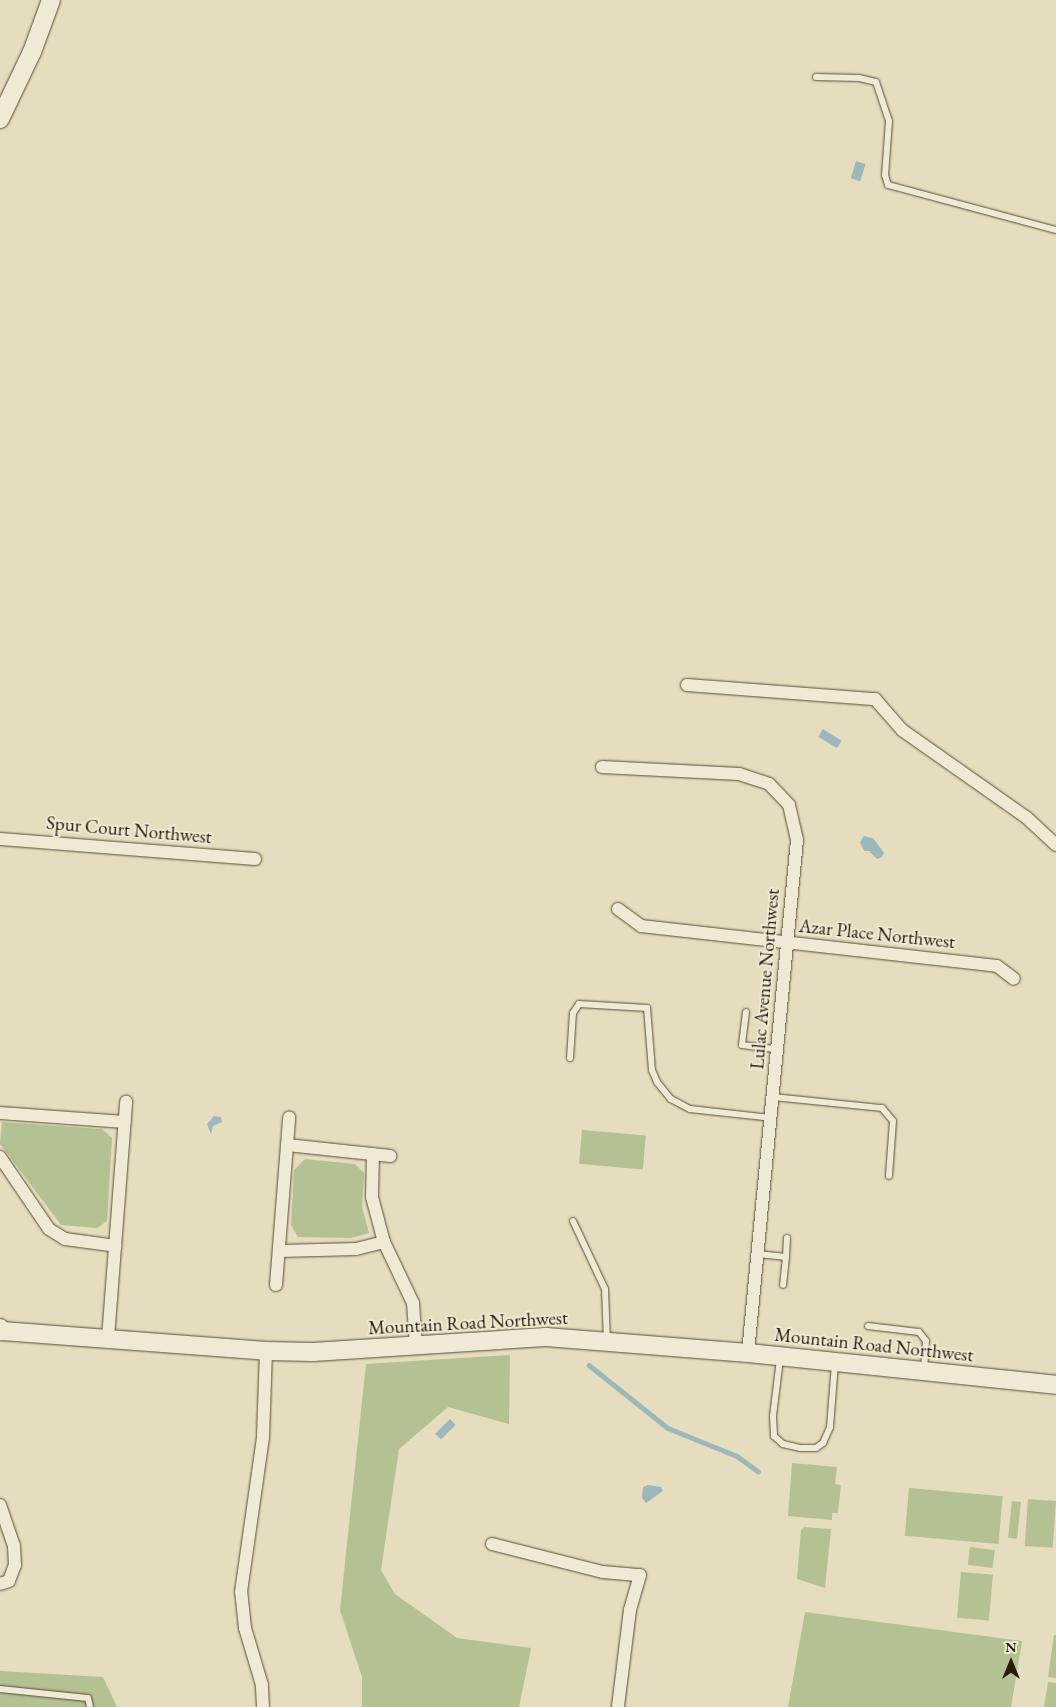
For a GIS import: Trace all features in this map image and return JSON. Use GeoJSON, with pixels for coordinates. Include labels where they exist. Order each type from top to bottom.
{"type":"FeatureCollection","features":[{"type":"Feature","properties":{"kind":"street"},"geometry":{"type":"LineString","coordinates":[[0,118],[32,52],[51,0]]}},
{"type":"Feature","properties":{"kind":"street"},"geometry":{"type":"LineString","coordinates":[[687,685],[875,699],[902,730],[1026,817],[1056,846]]}},
{"type":"Feature","properties":{"kind":"street","name":"Lulac Avenue Northwest"},"geometry":{"type":"LineString","coordinates":[[602,767],[739,774],[769,784],[789,805],[797,840],[748,1354]]}},
{"type":"Feature","properties":{"kind":"street","name":"Spur Court Northwest"},"geometry":{"type":"LineString","coordinates":[[0,839],[255,859]]}},
{"type":"Feature","properties":{"kind":"street","name":"Azar Place Northwest"},"geometry":{"type":"LineString","coordinates":[[618,909],[642,926],[997,966],[1014,979]]}},
{"type":"Feature","properties":{"kind":"street"},"geometry":{"type":"LineString","coordinates":[[108,1338],[126,1102]]}},
{"type":"Feature","properties":{"kind":"street"},"geometry":{"type":"LineString","coordinates":[[0,1112],[125,1122]]}},
{"type":"Feature","properties":{"kind":"street"},"geometry":{"type":"LineString","coordinates":[[276,1285],[289,1118]]}},
{"type":"Feature","properties":{"kind":"street"},"geometry":{"type":"LineString","coordinates":[[287,1145],[390,1156]]}},
{"type":"Feature","properties":{"kind":"street"},"geometry":{"type":"LineString","coordinates":[[373,1154],[372,1197],[384,1242],[413,1303],[416,1346]]}},
{"type":"Feature","properties":{"kind":"street"},"geometry":{"type":"LineString","coordinates":[[0,1157],[49,1229],[64,1239],[116,1246]]}},
{"type":"Feature","properties":{"kind":"street"},"geometry":{"type":"LineString","coordinates":[[280,1251],[356,1248],[384,1242]]}},
{"type":"Feature","properties":{"kind":"street","name":"Mountain Road Northwest"},"geometry":{"type":"LineString","coordinates":[[1,1330],[266,1351],[416,1346],[546,1337],[781,1357],[1056,1385]]}},
{"type":"Feature","properties":{"kind":"street"},"geometry":{"type":"LineString","coordinates":[[263,1707],[262,1685],[245,1628],[241,1592],[263,1437],[266,1351]]}},
{"type":"Feature","properties":{"kind":"street"},"geometry":{"type":"LineString","coordinates":[[0,1505],[14,1546],[16,1565],[5,1583]]}},
{"type":"Feature","properties":{"kind":"street"},"geometry":{"type":"LineString","coordinates":[[492,1544],[603,1572],[640,1574],[630,1610],[618,1707]]}},
{"type":"Feature","properties":{"kind":"lane"},"geometry":{"type":"LineString","coordinates":[[816,77],[859,78],[876,82],[890,121],[885,175],[888,185],[1056,230]]}},
{"type":"Feature","properties":{"kind":"lane"},"geometry":{"type":"LineString","coordinates":[[570,1058],[573,1013],[579,1004],[647,1008],[652,1070],[657,1082],[671,1100],[690,1109],[771,1118]]}},
{"type":"Feature","properties":{"kind":"lane"},"geometry":{"type":"LineString","coordinates":[[746,1012],[742,1045],[777,1049]]}},
{"type":"Feature","properties":{"kind":"lane"},"geometry":{"type":"LineString","coordinates":[[773,1097],[882,1108],[893,1121],[889,1176]]}},
{"type":"Feature","properties":{"kind":"lane"},"geometry":{"type":"LineString","coordinates":[[573,1220],[605,1289],[607,1341]]}},
{"type":"Feature","properties":{"kind":"lane"},"geometry":{"type":"LineString","coordinates":[[783,1285],[787,1238]]}},
{"type":"Feature","properties":{"kind":"lane"},"geometry":{"type":"LineString","coordinates":[[758,1254],[786,1257]]}},
{"type":"Feature","properties":{"kind":"lane"},"geometry":{"type":"LineString","coordinates":[[868,1326],[919,1332],[926,1341],[923,1372]]}},
{"type":"Feature","properties":{"kind":"lane"},"geometry":{"type":"LineString","coordinates":[[781,1357],[774,1416],[774,1436],[782,1444],[800,1448],[816,1448],[823,1443],[830,1427],[835,1364]]}},
{"type":"Feature","properties":{"kind":"lane"},"geometry":{"type":"LineString","coordinates":[[0,1689],[88,1698],[90,1707]]}},
{"type":"Feature","properties":{"kind":"green space"},"geometry":{"type":"Polygon","coordinates":[[[2,1122],[102,1129],[112,1138],[107,1221],[97,1228],[61,1225],[0,1144],[2,1122]]]}},
{"type":"Feature","properties":{"kind":"green space"},"geometry":{"type":"Polygon","coordinates":[[[582,1130],[646,1136],[643,1169],[579,1164],[582,1130]]]}},
{"type":"Feature","properties":{"kind":"green space"},"geometry":{"type":"Polygon","coordinates":[[[305,1159],[355,1164],[364,1173],[362,1207],[369,1233],[351,1238],[298,1237],[291,1225],[294,1170],[305,1159]]]}},
{"type":"Feature","properties":{"kind":"green space"},"geometry":{"type":"Polygon","coordinates":[[[510,1355],[509,1424],[448,1407],[399,1449],[381,1570],[395,1594],[457,1638],[531,1648],[519,1707],[362,1707],[362,1677],[340,1610],[366,1364],[510,1355]]]}},
{"type":"Feature","properties":{"kind":"green space"},"geometry":{"type":"Polygon","coordinates":[[[792,1463],[837,1467],[835,1484],[841,1485],[838,1513],[832,1513],[832,1520],[788,1516],[792,1463]]]}},
{"type":"Feature","properties":{"kind":"green space"},"geometry":{"type":"Polygon","coordinates":[[[909,1488],[1003,1496],[998,1544],[905,1536],[909,1488]]]}},
{"type":"Feature","properties":{"kind":"green space"},"geometry":{"type":"Polygon","coordinates":[[[1028,1499],[1056,1501],[1053,1548],[1025,1546],[1028,1499]]]}},
{"type":"Feature","properties":{"kind":"green space"},"geometry":{"type":"Polygon","coordinates":[[[1012,1501],[1021,1502],[1017,1539],[1008,1538],[1012,1501]]]}},
{"type":"Feature","properties":{"kind":"green space"},"geometry":{"type":"Polygon","coordinates":[[[804,1527],[831,1529],[825,1588],[797,1579],[801,1530],[804,1527]]]}},
{"type":"Feature","properties":{"kind":"green space"},"geometry":{"type":"Polygon","coordinates":[[[970,1547],[995,1550],[993,1568],[968,1565],[970,1547]]]}},
{"type":"Feature","properties":{"kind":"green space"},"geometry":{"type":"Polygon","coordinates":[[[961,1572],[993,1575],[989,1621],[957,1618],[961,1572]]]}},
{"type":"Feature","properties":{"kind":"green space"},"geometry":{"type":"Polygon","coordinates":[[[805,1612],[1022,1641],[1011,1707],[788,1707],[805,1612]]]}},
{"type":"Feature","properties":{"kind":"green space"},"geometry":{"type":"Polygon","coordinates":[[[1054,1635],[1056,1635],[1056,1678],[1048,1677],[1054,1635]]]}},
{"type":"Feature","properties":{"kind":"green space"},"geometry":{"type":"Polygon","coordinates":[[[0,1671],[103,1677],[117,1707],[0,1707],[0,1671]]]}},
{"type":"Feature","properties":{"kind":"green space"},"geometry":{"type":"Polygon","coordinates":[[[1048,1682],[1056,1683],[1056,1707],[1044,1707],[1048,1682]]]}},
{"type":"Feature","properties":{"kind":"water"},"geometry":{"type":"Polygon","coordinates":[[[856,161],[866,164],[860,181],[851,178],[856,161]]]}},
{"type":"Feature","properties":{"kind":"water"},"geometry":{"type":"Polygon","coordinates":[[[823,729],[842,741],[837,748],[818,737],[823,729]]]}},
{"type":"Feature","properties":{"kind":"water"},"geometry":{"type":"Polygon","coordinates":[[[864,836],[873,838],[884,853],[882,857],[877,859],[869,851],[864,851],[860,842],[864,836]]]}},
{"type":"Feature","properties":{"kind":"water"},"geometry":{"type":"Polygon","coordinates":[[[214,1116],[221,1117],[222,1122],[213,1126],[211,1134],[207,1124],[214,1116]]]}},
{"type":"Feature","properties":{"kind":"water"},"geometry":{"type":"Polygon","coordinates":[[[450,1419],[456,1425],[441,1440],[435,1434],[450,1419]]]}},
{"type":"Feature","properties":{"kind":"water"},"geometry":{"type":"Polygon","coordinates":[[[648,1485],[661,1487],[663,1491],[646,1503],[642,1498],[643,1487],[648,1485]]]}},
{"type":"Feature","properties":{"kind":"waterway"},"geometry":{"type":"LineString","coordinates":[[589,1365],[668,1428],[737,1456],[758,1471]]}}]}
